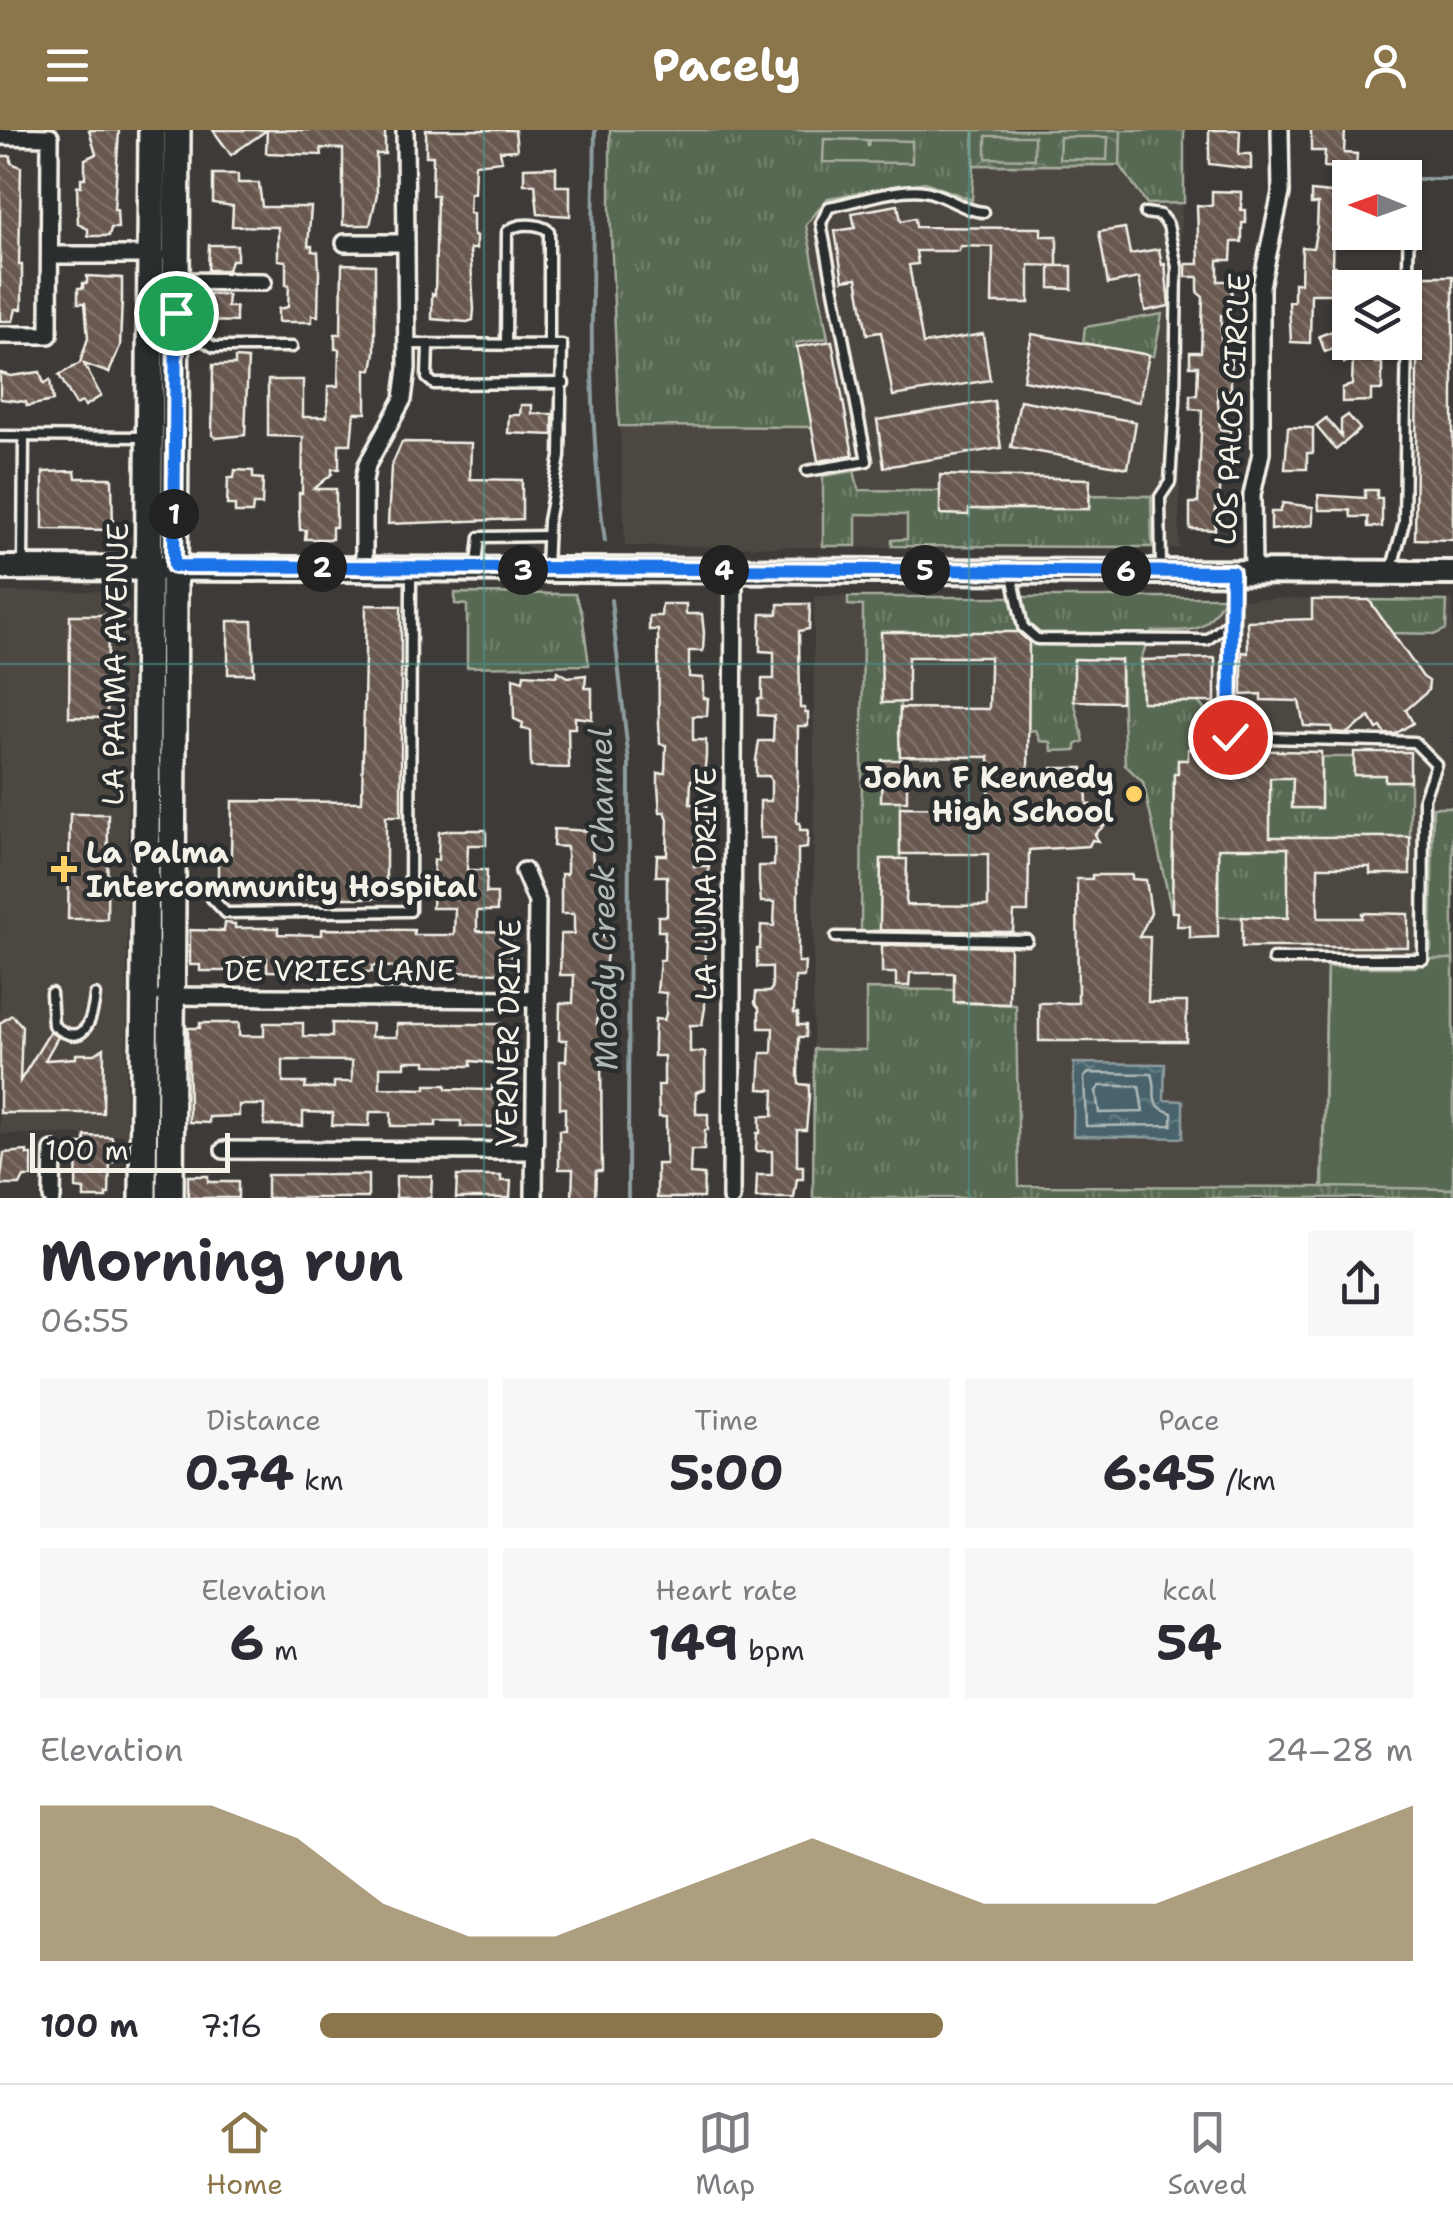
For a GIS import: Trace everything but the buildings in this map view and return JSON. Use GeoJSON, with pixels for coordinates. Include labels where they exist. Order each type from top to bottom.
{"type":"FeatureCollection","features":[{"type":"Feature","properties":{"kind":"main road","name":"LA PALMA AVENUE"},"geometry":{"type":"LineString","coordinates":[[143,1198],[145,994],[161,566],[176,340],[176,281],[164,255],[152,130]]}},
{"type":"Feature","properties":{"kind":"main road","name":"LA PALMA AVENUE"},"geometry":{"type":"LineString","coordinates":[[170,1198],[172,997],[161,566],[149,437],[177,130]]}},
{"type":"Feature","properties":{"kind":"main road"},"geometry":{"type":"LineString","coordinates":[[11,568],[1453,574]]}},
{"type":"Feature","properties":{"kind":"street"},"geometry":{"type":"LineString","coordinates":[[364,568],[364,480],[373,449],[403,399],[408,344],[405,130]]}},
{"type":"Feature","properties":{"kind":"street","name":"LOS PALOS CIRCLE"},"geometry":{"type":"LineString","coordinates":[[1242,572],[1262,453],[1261,286],[1281,192],[1280,130]]}},
{"type":"Feature","properties":{"kind":"street"},"geometry":{"type":"LineString","coordinates":[[0,136],[50,136],[49,336],[0,336]]}},
{"type":"Feature","properties":{"kind":"street"},"geometry":{"type":"LineString","coordinates":[[344,243],[406,244]]}},
{"type":"Feature","properties":{"kind":"street"},"geometry":{"type":"LineString","coordinates":[[50,256],[164,255]]}},
{"type":"Feature","properties":{"kind":"street"},"geometry":{"type":"LineString","coordinates":[[176,281],[263,282]]}},
{"type":"Feature","properties":{"kind":"street","name":"LA LUNA DRIVE"},"geometry":{"type":"LineString","coordinates":[[731,1198],[734,570]]}},
{"type":"Feature","properties":{"kind":"street","name":"VERNER DRIVE"},"geometry":{"type":"LineString","coordinates":[[524,871],[537,902],[534,1198]]}},
{"type":"Feature","properties":{"kind":"street","name":"DE VRIES LANE"},"geometry":{"type":"LineString","coordinates":[[145,994],[536,999]]}},
{"type":"Feature","properties":{"kind":"street"},"geometry":{"type":"LineString","coordinates":[[52,1198],[53,1150]]}},
{"type":"Feature","properties":{"kind":"street"},"geometry":{"type":"LineString","coordinates":[[224,1150],[534,1150]]}},
{"type":"Feature","properties":{"kind":"lane"},"geometry":{"type":"LineString","coordinates":[[807,471],[867,461],[821,224],[829,207],[918,190],[984,212]]}},
{"type":"Feature","properties":{"kind":"lane"},"geometry":{"type":"LineString","coordinates":[[1145,213],[1160,215],[1168,225],[1176,267],[1175,402],[1170,482],[1160,497],[1161,572]]}},
{"type":"Feature","properties":{"kind":"lane"},"geometry":{"type":"LineString","coordinates":[[506,345],[507,232],[514,226],[539,226],[548,231],[549,344]]}},
{"type":"Feature","properties":{"kind":"lane"},"geometry":{"type":"LineString","coordinates":[[1390,572],[1404,523],[1408,250]]}},
{"type":"Feature","properties":{"kind":"lane"},"geometry":{"type":"LineString","coordinates":[[176,340],[204,341],[214,347],[292,347]]}},
{"type":"Feature","properties":{"kind":"lane"},"geometry":{"type":"LineString","coordinates":[[408,344],[559,344],[564,348],[560,457],[546,536],[546,570]]}},
{"type":"Feature","properties":{"kind":"lane"},"geometry":{"type":"LineString","coordinates":[[428,344],[427,378],[434,384],[564,382]]}},
{"type":"Feature","properties":{"kind":"lane"},"geometry":{"type":"LineString","coordinates":[[0,436],[149,437]]}},
{"type":"Feature","properties":{"kind":"lane"},"geometry":{"type":"LineString","coordinates":[[11,568],[24,436]]}},
{"type":"Feature","properties":{"kind":"lane"},"geometry":{"type":"LineString","coordinates":[[476,569],[480,537],[546,536]]}},
{"type":"Feature","properties":{"kind":"lane"},"geometry":{"type":"LineString","coordinates":[[210,896],[226,913],[410,911],[411,568]]}},
{"type":"Feature","properties":{"kind":"lane"},"geometry":{"type":"LineString","coordinates":[[1011,571],[1023,626],[1036,639],[1207,640],[1232,620]]}},
{"type":"Feature","properties":{"kind":"lane"},"geometry":{"type":"LineString","coordinates":[[1242,572],[1232,620],[1230,737],[1414,742],[1436,764],[1424,798],[1423,959],[1273,959]]}},
{"type":"Feature","properties":{"kind":"lane"},"geometry":{"type":"LineString","coordinates":[[836,937],[1028,940]]}},
{"type":"Feature","properties":{"kind":"lane"},"geometry":{"type":"LineString","coordinates":[[51,993],[53,1024],[63,1033],[73,1035],[86,1030],[92,1020],[96,995]]}},
{"type":"Feature","properties":{"kind":"shaded area"},"geometry":{"type":"Polygon","coordinates":[[[610,130],[1182,130],[1179,549],[625,546],[610,130]]]}},
{"type":"Feature","properties":{"kind":"shaded area","name":"La Palma Intercommunity Hospital"},"geometry":{"type":"Polygon","coordinates":[[[117,591],[129,604],[126,1135],[0,1134],[0,592],[117,591]]]}},
{"type":"Feature","properties":{"kind":"shaded area","name":"John F Kennedy High School"},"geometry":{"type":"Polygon","coordinates":[[[814,596],[1453,600],[1453,1198],[813,1198],[814,596]]]}},
{"type":"Feature","properties":{"kind":"green space"},"geometry":{"type":"Polygon","coordinates":[[[610,130],[1184,130],[1184,203],[1147,204],[1120,165],[974,165],[972,200],[925,182],[828,198],[806,225],[828,338],[796,343],[812,427],[619,426],[610,130]]]}},
{"type":"Feature","properties":{"kind":"green space"},"geometry":{"type":"Polygon","coordinates":[[[974,130],[1121,130],[1120,165],[974,165],[974,130]]]}},
{"type":"Feature","properties":{"kind":"green space"},"geometry":{"type":"Polygon","coordinates":[[[986,136],[1034,136],[1034,159],[986,158],[986,136]]]}},
{"type":"Feature","properties":{"kind":"green space"},"geometry":{"type":"Polygon","coordinates":[[[1060,137],[1108,137],[1107,160],[1059,159],[1060,137]]]}},
{"type":"Feature","properties":{"kind":"green space"},"geometry":{"type":"Polygon","coordinates":[[[824,139],[867,140],[868,147],[869,140],[912,141],[912,163],[823,162],[824,139]]]}},
{"type":"Feature","properties":{"kind":"green space"},"geometry":{"type":"Polygon","coordinates":[[[1162,314],[1154,356],[1083,343],[1085,327],[1162,314]]]}},
{"type":"Feature","properties":{"kind":"green space"},"geometry":{"type":"Polygon","coordinates":[[[854,471],[859,490],[940,491],[969,515],[969,509],[1089,509],[1090,495],[1151,496],[1152,547],[892,546],[892,540],[907,539],[907,515],[856,514],[856,546],[823,546],[823,476],[854,471]]]}},
{"type":"Feature","properties":{"kind":"green space"},"geometry":{"type":"Polygon","coordinates":[[[455,593],[575,594],[582,613],[589,665],[467,667],[467,605],[455,604],[455,593]]]}},
{"type":"Feature","properties":{"kind":"green space"},"geometry":{"type":"Polygon","coordinates":[[[848,597],[1225,597],[1210,619],[1196,629],[1152,631],[1140,661],[1142,702],[1198,702],[1214,721],[1213,749],[1189,749],[1188,760],[1178,760],[1178,774],[1174,775],[1172,912],[1143,782],[1125,765],[1121,660],[1074,660],[1074,701],[1084,741],[1076,745],[1076,750],[1052,751],[1051,742],[1040,741],[1036,730],[1028,731],[1028,633],[882,632],[882,702],[900,702],[900,760],[882,761],[881,800],[900,801],[900,859],[881,859],[880,930],[861,932],[863,606],[848,605],[848,597]]]}},
{"type":"Feature","properties":{"kind":"green space"},"geometry":{"type":"Polygon","coordinates":[[[1369,600],[1447,601],[1446,629],[1436,634],[1391,633],[1369,600]]]}},
{"type":"Feature","properties":{"kind":"green space"},"geometry":{"type":"Polygon","coordinates":[[[1321,757],[1354,757],[1354,775],[1385,775],[1385,781],[1410,781],[1410,837],[1289,837],[1298,918],[1218,917],[1219,775],[1293,778],[1293,808],[1321,808],[1321,757]]]}},
{"type":"Feature","properties":{"kind":"green space"},"geometry":{"type":"Polygon","coordinates":[[[1433,807],[1453,807],[1453,1198],[813,1198],[814,1049],[866,1050],[866,989],[954,990],[954,1003],[1016,1005],[1019,1186],[1322,1187],[1327,967],[1415,967],[1431,950],[1433,807]]]}},
{"type":"Feature","properties":{"kind":"green space"},"geometry":{"type":"Polygon","coordinates":[[[1423,959],[1453,959],[1453,1189],[1323,1187],[1327,967],[1415,967],[1423,959]]]}},
{"type":"Feature","properties":{"kind":"water"},"geometry":{"type":"Polygon","coordinates":[[[1074,1063],[1165,1064],[1164,1100],[1183,1101],[1183,1138],[1073,1136],[1074,1063]]]}},
{"type":"Feature","properties":{"kind":"waterway","name":"Moody Creek Channel"},"geometry":{"type":"LineString","coordinates":[[595,130],[593,387],[605,541]]}},
{"type":"Feature","properties":{"kind":"waterway"},"geometry":{"type":"LineString","coordinates":[[1422,179],[1453,179]]}},
{"type":"Feature","properties":{"kind":"waterway","name":"Moody Creek Channel"},"geometry":{"type":"LineString","coordinates":[[611,600],[629,762],[628,1198]]}},
{"type":"Feature","properties":{"kind":"place","name":"John F Kennedy High School"},"geometry":{"type":"Point","coordinates":[1134,794]}},
{"type":"Feature","properties":{"kind":"place","name":"La Palma Intercommunity Hospital"},"geometry":{"type":"Point","coordinates":[64,869]}},
{"type":"Feature","properties":{"kind":"route"},"geometry":{"type":"LineString","coordinates":[[176,313],[174,566],[1232,572],[1230,737]]}}]}
